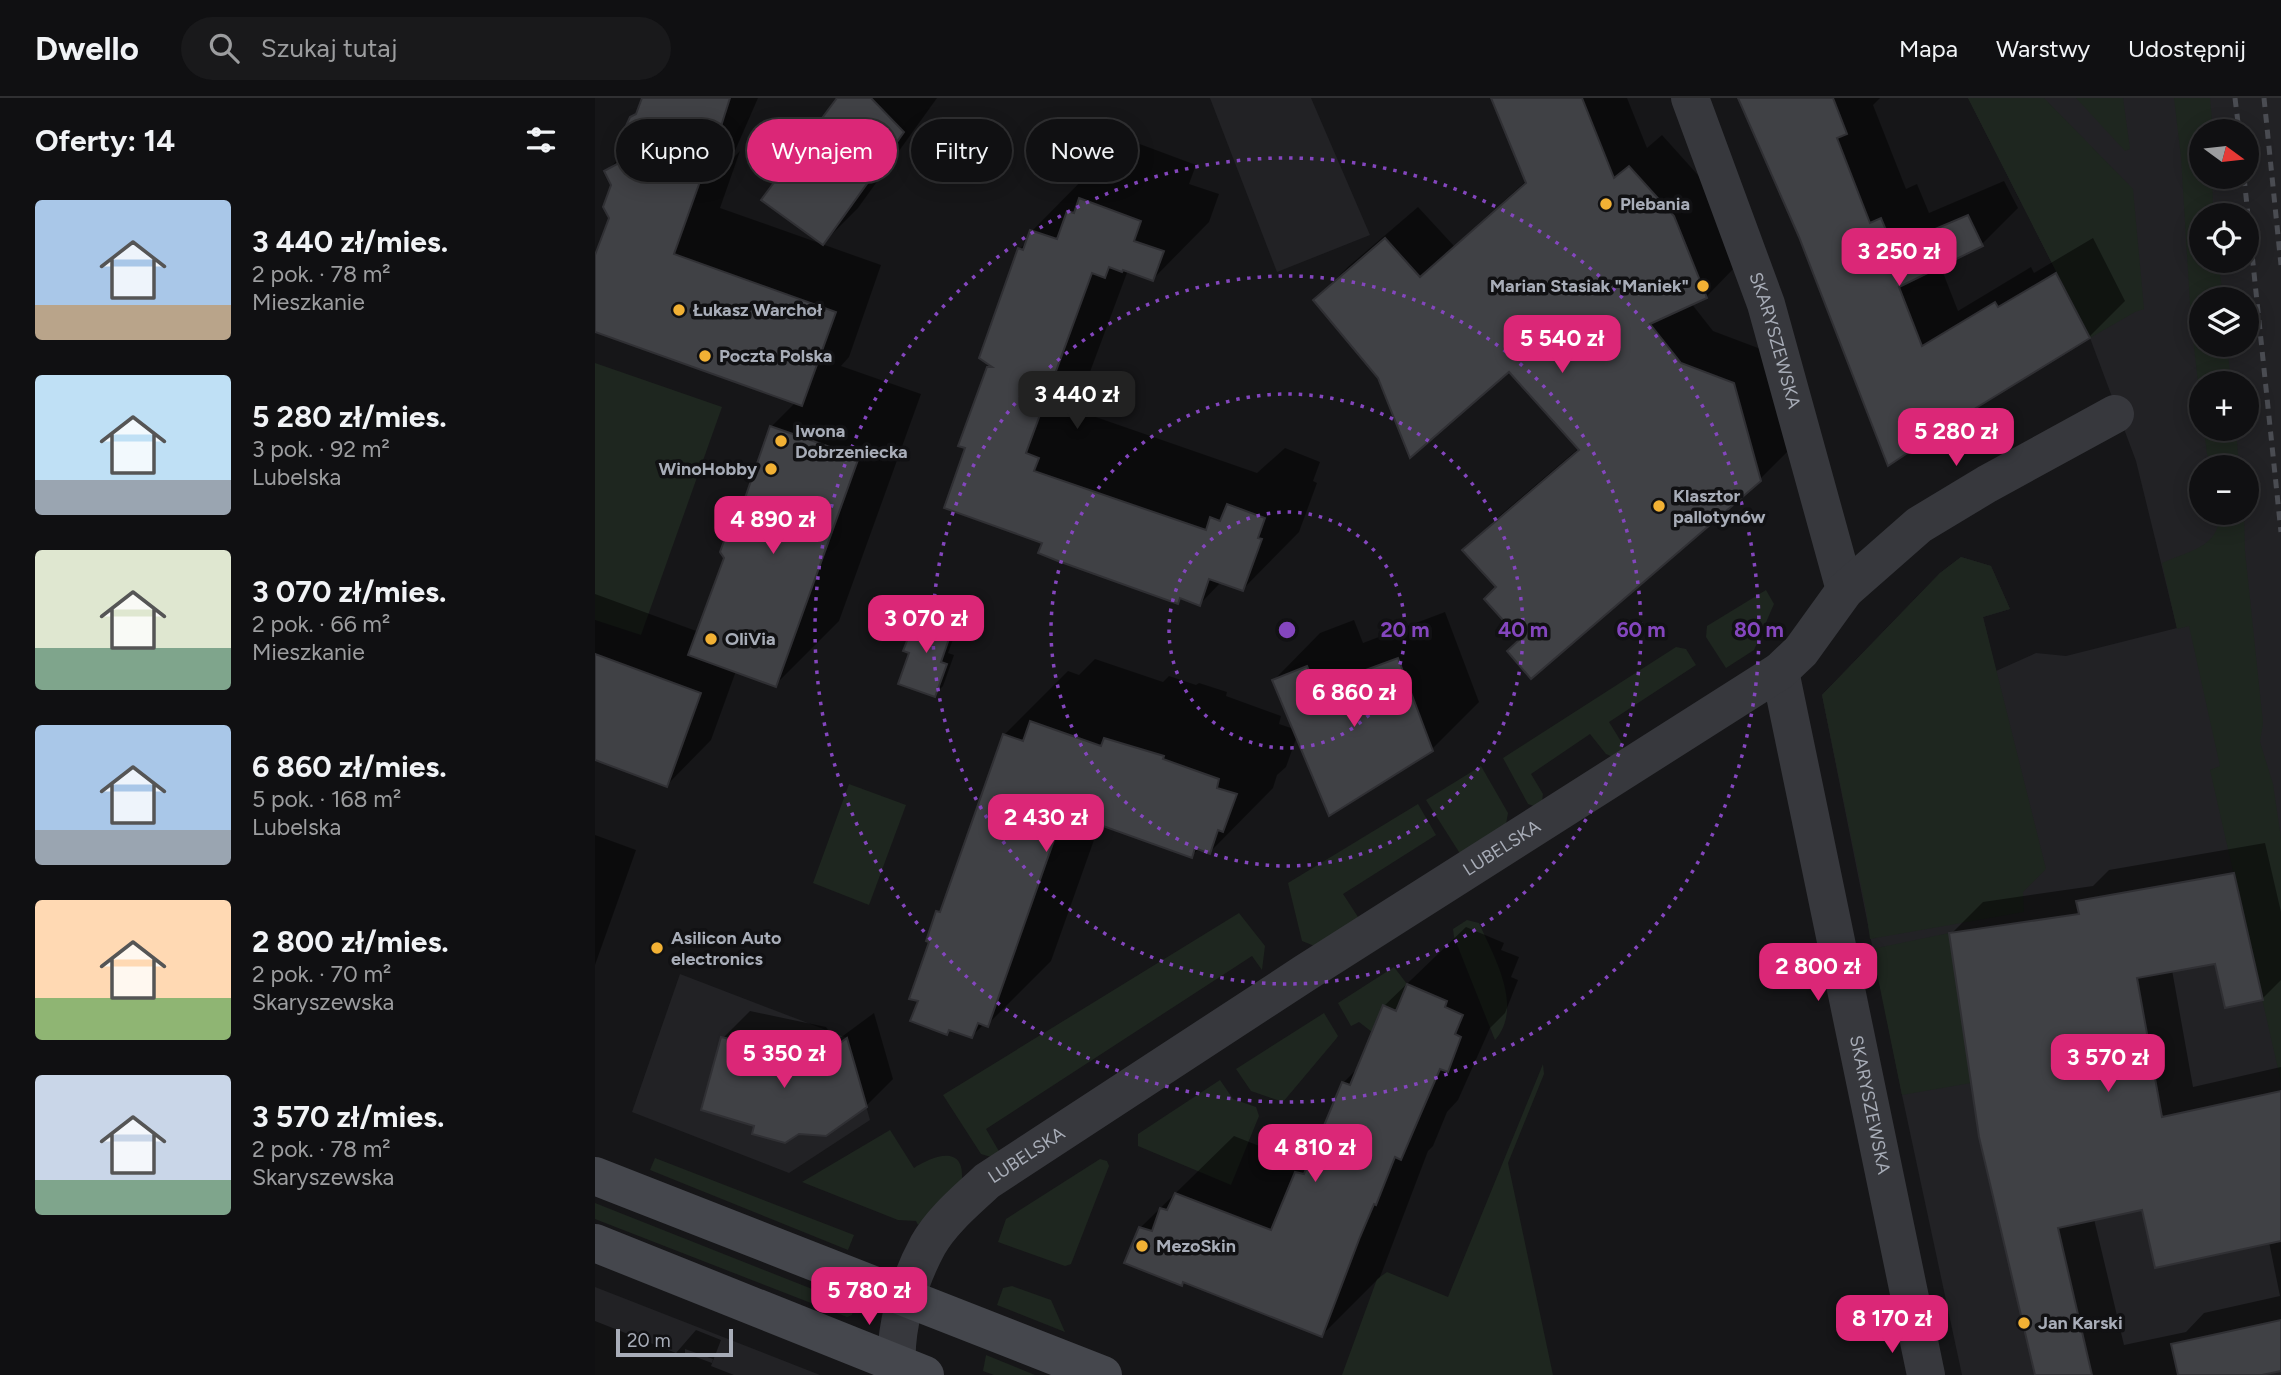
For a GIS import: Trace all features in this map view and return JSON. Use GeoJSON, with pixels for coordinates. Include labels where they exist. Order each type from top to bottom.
{"type":"FeatureCollection","features":[{"type":"Feature","properties":{"kind":"street","name":"SKARYSZEWSKA"},"geometry":{"type":"LineString","coordinates":[[1690,98],[1766,304],[1845,590]]}},
{"type":"Feature","properties":{"kind":"street","name":"LUBELSKA"},"geometry":{"type":"LineString","coordinates":[[907,1371],[896,1343],[907,1298],[929,1243],[946,1221],[999,1172],[1339,951],[1780,671],[1801,650],[1845,590],[1919,525],[1987,484],[2115,414]]}},
{"type":"Feature","properties":{"kind":"street","name":"SKARYSZEWSKA"},"geometry":{"type":"LineString","coordinates":[[1780,671],[1926,1375]]}},
{"type":"Feature","properties":{"kind":"street"},"geometry":{"type":"LineString","coordinates":[[595,1176],[1103,1375]]}},
{"type":"Feature","properties":{"kind":"street"},"geometry":{"type":"LineString","coordinates":[[595,1243],[907,1371]]}},
{"type":"Feature","properties":{"kind":"shaded area"},"geometry":{"type":"Polygon","coordinates":[[[1210,98],[1311,98],[1370,235],[1277,272],[1210,98]]]}},
{"type":"Feature","properties":{"kind":"shaded area"},"geometry":{"type":"Polygon","coordinates":[[[1968,98],[2281,98],[2281,1375],[1962,1375],[1902,1095],[1822,695],[1940,573],[1961,557],[1991,566],[2010,609],[1983,617],[1996,671],[2036,653],[2066,656],[2177,628],[2136,461],[2090,338],[1968,98]]]}},
{"type":"Feature","properties":{"kind":"shaded area"},"geometry":{"type":"Polygon","coordinates":[[[1968,98],[2044,98],[2133,189],[2144,309],[2090,338],[1968,98]]]}},
{"type":"Feature","properties":{"kind":"shaded area"},"geometry":{"type":"Polygon","coordinates":[[[2076,98],[2123,98],[2130,149],[2125,151],[2076,98]]]}},
{"type":"Feature","properties":{"kind":"shaded area"},"geometry":{"type":"Polygon","coordinates":[[[2174,98],[2210,98],[2212,119],[2189,119],[2189,189],[2212,189],[2213,203],[2189,203],[2189,273],[2220,273],[2222,287],[2189,287],[2181,157],[2174,98]]]}},
{"type":"Feature","properties":{"kind":"shaded area"},"geometry":{"type":"Polygon","coordinates":[[[2195,357],[2228,357],[2230,371],[2197,371],[2195,357]]]}},
{"type":"Feature","properties":{"kind":"shaded area"},"geometry":{"type":"Polygon","coordinates":[[[595,363],[722,407],[641,635],[595,620],[595,363]]]}},
{"type":"Feature","properties":{"kind":"shaded area"},"geometry":{"type":"Polygon","coordinates":[[[2205,441],[2237,441],[2238,455],[2207,454],[2205,441]]]}},
{"type":"Feature","properties":{"kind":"shaded area"},"geometry":{"type":"Polygon","coordinates":[[[2218,525],[2244,525],[2263,723],[2260,742],[2273,784],[2281,838],[2281,1082],[2210,770],[2220,766],[2189,626],[2177,629],[2162,563],[2201,546],[2215,533],[2218,525]]]}},
{"type":"Feature","properties":{"kind":"shaded area"},"geometry":{"type":"Polygon","coordinates":[[[1961,557],[1991,566],[2010,609],[1983,617],[2046,869],[2023,892],[2024,912],[1870,939],[1822,695],[1940,573],[1961,557]]]}},
{"type":"Feature","properties":{"kind":"shaded area"},"geometry":{"type":"Polygon","coordinates":[[[1766,590],[1774,604],[1754,650],[1726,668],[1706,637],[1707,626],[1766,590]]]}},
{"type":"Feature","properties":{"kind":"shaded area"},"geometry":{"type":"Polygon","coordinates":[[[1676,647],[1686,649],[1696,665],[1609,722],[1623,749],[1613,757],[1606,754],[1590,734],[1531,774],[1543,794],[1542,801],[1534,806],[1528,804],[1503,758],[1676,647]]]}},
{"type":"Feature","properties":{"kind":"shaded area"},"geometry":{"type":"Polygon","coordinates":[[[1481,766],[1508,813],[1506,824],[1459,852],[1426,800],[1481,766]]]}},
{"type":"Feature","properties":{"kind":"shaded area"},"geometry":{"type":"Polygon","coordinates":[[[849,784],[906,805],[869,905],[813,883],[849,784]]]}},
{"type":"Feature","properties":{"kind":"shaded area"},"geometry":{"type":"Polygon","coordinates":[[[1418,804],[1436,835],[1343,894],[1358,917],[1317,947],[1302,941],[1288,883],[1418,804]]]}},
{"type":"Feature","properties":{"kind":"shaded area"},"geometry":{"type":"Polygon","coordinates":[[[1239,913],[1265,946],[1262,970],[1252,956],[986,1129],[1000,1153],[991,1157],[981,1154],[943,1095],[1239,913]]]}},
{"type":"Feature","properties":{"kind":"shaded area"},"geometry":{"type":"Polygon","coordinates":[[[1467,920],[1479,923],[1498,966],[1507,997],[1507,1013],[1495,1040],[1454,937],[1453,929],[1467,920]]]}},
{"type":"Feature","properties":{"kind":"shaded area"},"geometry":{"type":"Polygon","coordinates":[[[1949,933],[1971,1083],[1902,1095],[1872,949],[1949,933]]]}},
{"type":"Feature","properties":{"kind":"shaded area"},"geometry":{"type":"Polygon","coordinates":[[[1394,967],[1407,984],[1396,1011],[1383,1006],[1372,1032],[1359,1022],[1351,1026],[1338,1003],[1394,967]]]}},
{"type":"Feature","properties":{"kind":"shaded area"},"geometry":{"type":"Polygon","coordinates":[[[680,974],[847,1038],[870,1120],[789,1173],[632,1112],[680,974]]]}},
{"type":"Feature","properties":{"kind":"shaded area"},"geometry":{"type":"Polygon","coordinates":[[[1324,1013],[1338,1036],[1283,1102],[1251,1091],[1236,1069],[1324,1013]]]}},
{"type":"Feature","properties":{"kind":"shaded area"},"geometry":{"type":"Polygon","coordinates":[[[1543,1064],[1544,1074],[1508,1163],[1553,1375],[1342,1375],[1377,1279],[1387,1272],[1448,1297],[1543,1064]]]}},
{"type":"Feature","properties":{"kind":"shaded area"},"geometry":{"type":"Polygon","coordinates":[[[1220,1080],[1233,1099],[1256,1107],[1259,1116],[1231,1185],[1138,1146],[1138,1134],[1220,1080]]]}},
{"type":"Feature","properties":{"kind":"shaded area"},"geometry":{"type":"Polygon","coordinates":[[[890,1130],[914,1168],[946,1156],[958,1161],[961,1168],[962,1179],[918,1225],[916,1221],[898,1220],[802,1182],[890,1130]]]}},
{"type":"Feature","properties":{"kind":"shaded area"},"geometry":{"type":"Polygon","coordinates":[[[655,1158],[854,1235],[848,1250],[650,1170],[655,1158]]]}},
{"type":"Feature","properties":{"kind":"shaded area"},"geometry":{"type":"Polygon","coordinates":[[[1100,1159],[1107,1161],[1109,1166],[1071,1264],[1065,1266],[998,1242],[1006,1219],[1100,1159]]]}},
{"type":"Feature","properties":{"kind":"shaded area"},"geometry":{"type":"Polygon","coordinates":[[[595,1203],[850,1304],[852,1315],[847,1317],[595,1219],[595,1203]]]}},
{"type":"Feature","properties":{"kind":"shaded area"},"geometry":{"type":"Polygon","coordinates":[[[1012,1286],[1051,1300],[1065,1332],[997,1305],[1003,1288],[1012,1286]]]}},
{"type":"Feature","properties":{"kind":"shaded area"},"geometry":{"type":"Polygon","coordinates":[[[595,1287],[820,1375],[595,1375],[595,1287]]]}},
{"type":"Feature","properties":{"kind":"shaded area"},"geometry":{"type":"Polygon","coordinates":[[[986,1355],[1035,1375],[994,1375],[983,1371],[986,1355]]]}},
{"type":"Feature","properties":{"kind":"building"},"geometry":{"type":"Polygon","coordinates":[[[642,98],[730,98],[723,119],[629,119],[636,114],[642,98]]]}},
{"type":"Feature","properties":{"kind":"building"},"geometry":{"type":"Polygon","coordinates":[[[837,98],[871,98],[891,119],[821,119],[837,98]]]}},
{"type":"Feature","properties":{"kind":"building"},"geometry":{"type":"Polygon","coordinates":[[[1491,98],[1582,98],[1614,178],[1629,166],[1674,216],[1707,298],[1650,324],[1681,363],[1734,383],[1761,481],[1531,679],[1507,651],[1520,639],[1484,599],[1496,587],[1462,550],[1579,450],[1509,372],[1410,458],[1378,378],[1313,300],[1385,238],[1420,277],[1526,183],[1491,98]]]}},
{"type":"Feature","properties":{"kind":"building"},"geometry":{"type":"Polygon","coordinates":[[[1738,98],[1833,98],[1847,134],[1837,138],[1870,223],[1881,218],[1893,247],[1968,215],[1983,246],[1899,287],[1922,346],[1995,302],[1998,307],[2056,273],[2090,338],[1914,446],[1915,448],[1888,466],[1799,237],[1738,98]]]}},
{"type":"Feature","properties":{"kind":"building"},"geometry":{"type":"Polygon","coordinates":[[[897,125],[904,132],[897,142],[897,125]]]}},
{"type":"Feature","properties":{"kind":"building"},"geometry":{"type":"Polygon","coordinates":[[[616,165],[616,182],[700,182],[674,254],[836,312],[802,406],[595,332],[595,255],[609,218],[603,207],[611,185],[604,171],[616,165]]]}},
{"type":"Feature","properties":{"kind":"building"},"geometry":{"type":"Polygon","coordinates":[[[774,182],[868,182],[823,245],[761,200],[774,182]]]}},
{"type":"Feature","properties":{"kind":"building"},"geometry":{"type":"Polygon","coordinates":[[[1079,198],[1141,221],[1134,241],[1164,251],[1153,281],[1109,267],[1105,278],[1092,273],[1026,453],[1039,458],[1034,471],[1206,530],[1210,517],[1220,521],[1227,504],[1265,518],[1258,538],[1262,539],[1243,591],[1209,579],[1200,606],[1180,598],[1178,604],[1038,553],[1042,543],[944,508],[965,448],[958,446],[987,367],[992,367],[979,358],[1018,248],[1023,250],[1030,230],[1057,239],[1067,211],[1074,213],[1079,198]]]}},
{"type":"Feature","properties":{"kind":"building"},"geometry":{"type":"Polygon","coordinates":[[[770,426],[859,457],[776,687],[688,655],[724,558],[720,552],[729,527],[736,524],[770,426]]]}},
{"type":"Feature","properties":{"kind":"building"},"geometry":{"type":"Polygon","coordinates":[[[918,613],[953,627],[941,662],[947,664],[935,697],[898,684],[909,653],[903,651],[918,613]]]}},
{"type":"Feature","properties":{"kind":"building"},"geometry":{"type":"Polygon","coordinates":[[[595,654],[701,693],[667,787],[595,760],[595,654]]]}},
{"type":"Feature","properties":{"kind":"building"},"geometry":{"type":"Polygon","coordinates":[[[1398,658],[1433,751],[1329,816],[1272,680],[1307,666],[1317,688],[1398,658]]]}},
{"type":"Feature","properties":{"kind":"building"},"geometry":{"type":"Polygon","coordinates":[[[1030,721],[1101,746],[1104,738],[1164,756],[1163,759],[1219,779],[1217,788],[1237,794],[1223,832],[1218,830],[1210,854],[1195,848],[1192,858],[1064,812],[988,1027],[978,1023],[972,1038],[949,1030],[947,1035],[910,1021],[918,1001],[909,999],[929,942],[926,941],[936,911],[940,912],[1003,734],[1023,741],[1030,721]]]}},
{"type":"Feature","properties":{"kind":"building"},"geometry":{"type":"Polygon","coordinates":[[[2234,873],[2263,1000],[2225,1008],[2215,964],[2137,978],[2162,1117],[2281,1091],[2281,1241],[2155,1268],[2142,1210],[2058,1228],[2092,1375],[2035,1375],[1979,1137],[1949,933],[2079,914],[2076,901],[2234,873]]]}},
{"type":"Feature","properties":{"kind":"building"},"geometry":{"type":"Polygon","coordinates":[[[1407,984],[1447,1001],[1445,1007],[1463,1015],[1455,1034],[1461,1037],[1448,1072],[1440,1069],[1401,1160],[1395,1157],[1360,1237],[1322,1337],[1183,1282],[1182,1286],[1124,1263],[1139,1227],[1152,1231],[1160,1208],[1167,1210],[1175,1193],[1271,1230],[1295,1172],[1304,1174],[1342,1082],[1350,1085],[1383,1005],[1396,1011],[1407,984]]]}},
{"type":"Feature","properties":{"kind":"building"},"geometry":{"type":"Polygon","coordinates":[[[721,1037],[798,1054],[808,1066],[847,1038],[867,1107],[826,1136],[799,1134],[785,1143],[752,1134],[754,1126],[701,1110],[721,1037]]]}},
{"type":"Feature","properties":{"kind":"building"},"geometry":{"type":"Polygon","coordinates":[[[2281,1320],[2281,1371],[2262,1375],[2178,1375],[2171,1344],[2281,1320]]]}},
{"type":"Feature","properties":{"kind":"railway"},"geometry":{"type":"LineString","coordinates":[[2235,98],[2238,119]]}},
{"type":"Feature","properties":{"kind":"railway"},"geometry":{"type":"LineString","coordinates":[[2264,98],[2281,265]]}},
{"type":"Feature","properties":{"kind":"railway"},"geometry":{"type":"LineString","coordinates":[[2245,189],[2281,532]]}},
{"type":"Feature","properties":{"kind":"place","name":"Plebania"},"geometry":{"type":"Point","coordinates":[1606,204]}},
{"type":"Feature","properties":{"kind":"place","name":"Marian Stasiak \"Maniek\""},"geometry":{"type":"Point","coordinates":[1703,286]}},
{"type":"Feature","properties":{"kind":"place","name":"Łukasz Warchoł"},"geometry":{"type":"Point","coordinates":[679,310]}},
{"type":"Feature","properties":{"kind":"place","name":"Poczta Polska"},"geometry":{"type":"Point","coordinates":[705,356]}},
{"type":"Feature","properties":{"kind":"place","name":"Iwona Dobrzeniecka"},"geometry":{"type":"Point","coordinates":[781,441]}},
{"type":"Feature","properties":{"kind":"place","name":"WinoHobby"},"geometry":{"type":"Point","coordinates":[771,469]}},
{"type":"Feature","properties":{"kind":"place","name":"Klasztor pallotynów"},"geometry":{"type":"Point","coordinates":[1659,506]}},
{"type":"Feature","properties":{"kind":"place","name":"OliVia"},"geometry":{"type":"Point","coordinates":[711,639]}},
{"type":"Feature","properties":{"kind":"place","name":"Asilicon Auto electronics"},"geometry":{"type":"Point","coordinates":[657,948]}},
{"type":"Feature","properties":{"kind":"place","name":"MezoSkin"},"geometry":{"type":"Point","coordinates":[1142,1246]}},
{"type":"Feature","properties":{"kind":"place","name":"Jan Karski"},"geometry":{"type":"Point","coordinates":[2024,1323]}}]}
